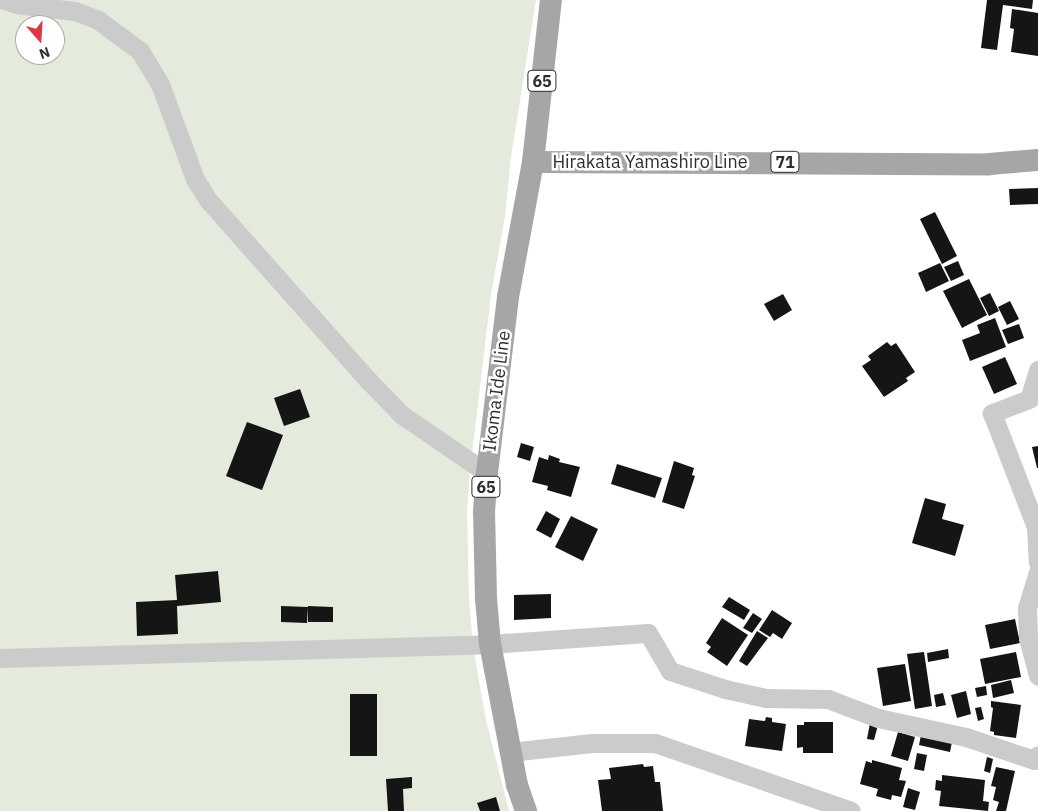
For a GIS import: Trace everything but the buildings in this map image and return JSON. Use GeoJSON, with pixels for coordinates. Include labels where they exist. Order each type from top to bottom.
{"type":"FeatureCollection","features":[{"type":"Feature","properties":{"kind":"main road","name":"Ikoma Ide Line"},"geometry":{"type":"LineString","coordinates":[[526,811],[517,785],[490,644],[484,551],[487,473],[508,298],[533,162],[551,0]]}},
{"type":"Feature","properties":{"kind":"main road","name":"Hirakata Yamashiro Line"},"geometry":{"type":"LineString","coordinates":[[533,162],[989,164],[1038,160]]}},
{"type":"Feature","properties":{"kind":"street"},"geometry":{"type":"LineString","coordinates":[[4,0],[16,4],[75,11],[98,20],[140,51],[160,84],[195,179],[209,201],[369,381],[402,415],[487,473]]}},
{"type":"Feature","properties":{"kind":"street"},"geometry":{"type":"LineString","coordinates":[[1038,370],[1029,399],[992,413],[1036,527],[1038,562]]}},
{"type":"Feature","properties":{"kind":"street"},"geometry":{"type":"LineString","coordinates":[[1038,572],[1027,608],[1028,638],[1038,676]]}},
{"type":"Feature","properties":{"kind":"street"},"geometry":{"type":"LineString","coordinates":[[0,658],[490,644],[648,633],[670,671],[725,689],[766,698],[828,699],[878,718],[966,737],[1034,760],[1038,755]]}},
{"type":"Feature","properties":{"kind":"street"},"geometry":{"type":"LineString","coordinates":[[510,752],[592,743],[655,743],[852,811]]}},
{"type":"Feature","properties":{"kind":"green space"},"geometry":{"type":"Polygon","coordinates":[[[0,0],[536,0],[511,157],[505,216],[491,295],[467,511],[469,599],[473,647],[486,720],[509,811],[0,811],[0,0]]]}}]}
